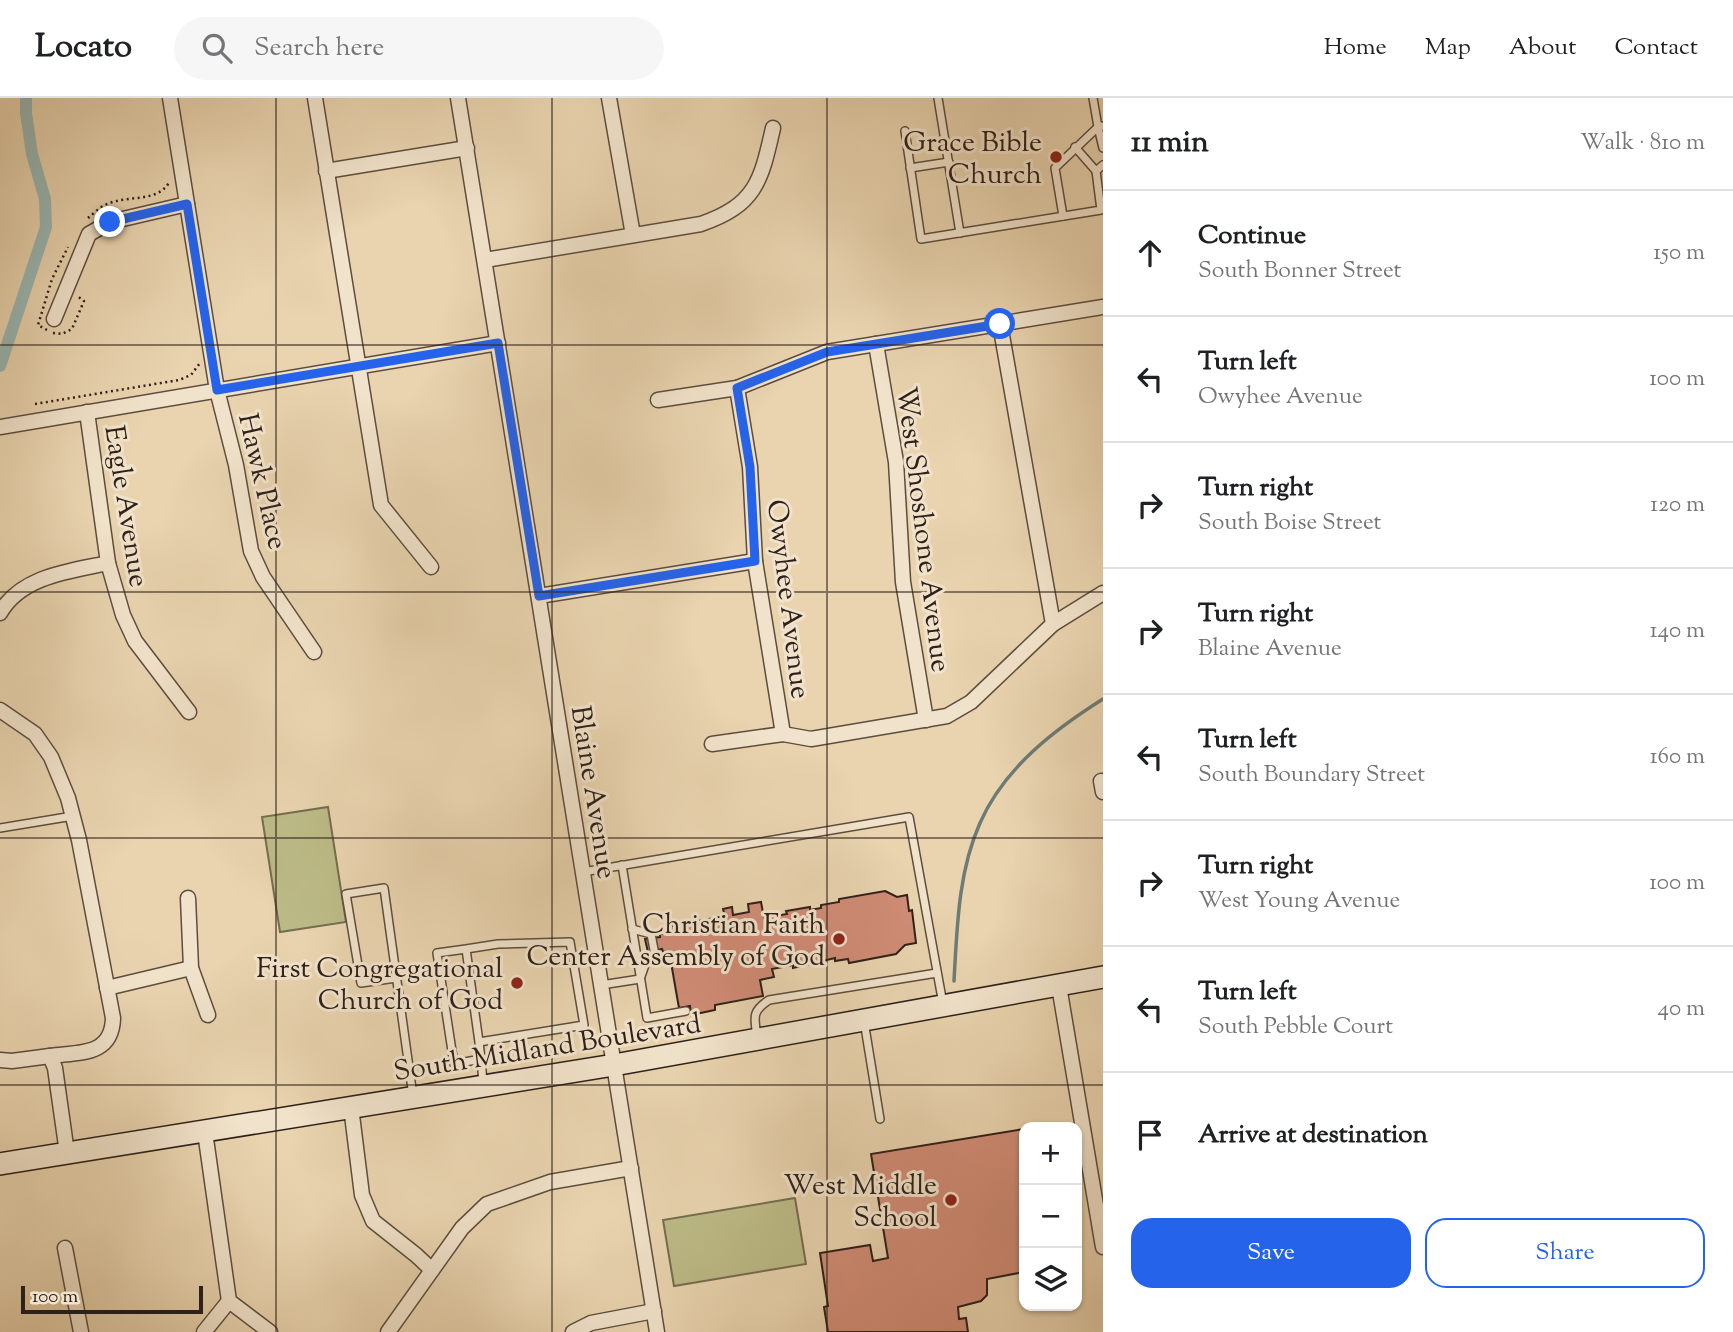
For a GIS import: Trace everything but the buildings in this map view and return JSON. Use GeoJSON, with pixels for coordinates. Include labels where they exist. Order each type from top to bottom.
{"type":"FeatureCollection","features":[{"type":"Feature","properties":{"kind":"main road","name":"South Midland Boulevard"},"geometry":{"type":"LineString","coordinates":[[0,1164],[614,1065],[1103,978]]}},
{"type":"Feature","properties":{"kind":"street","name":"Hawk Place"},"geometry":{"type":"LineString","coordinates":[[170,98],[217,390],[236,465],[251,551],[263,577],[314,653]]}},
{"type":"Feature","properties":{"kind":"street"},"geometry":{"type":"LineString","coordinates":[[315,98],[381,505],[431,567]]}},
{"type":"Feature","properties":{"kind":"street","name":"Blaine Avenue"},"geometry":{"type":"LineString","coordinates":[[458,98],[657,1332]]}},
{"type":"Feature","properties":{"kind":"street"},"geometry":{"type":"LineString","coordinates":[[609,98],[633,235]]}},
{"type":"Feature","properties":{"kind":"street"},"geometry":{"type":"LineString","coordinates":[[485,260],[701,224],[726,215],[748,195],[763,172],[774,128]]}},
{"type":"Feature","properties":{"kind":"street"},"geometry":{"type":"LineString","coordinates":[[326,171],[467,148]]}},
{"type":"Feature","properties":{"kind":"street"},"geometry":{"type":"LineString","coordinates":[[54,319],[89,234],[110,222],[187,204]]}},
{"type":"Feature","properties":{"kind":"street"},"geometry":{"type":"LineString","coordinates":[[658,400],[737,388],[827,352],[1103,307]]}},
{"type":"Feature","properties":{"kind":"street"},"geometry":{"type":"LineString","coordinates":[[1000,324],[1053,624]]}},
{"type":"Feature","properties":{"kind":"street"},"geometry":{"type":"LineString","coordinates":[[0,427],[498,343]]}},
{"type":"Feature","properties":{"kind":"street","name":"West Shoshone Avenue"},"geometry":{"type":"LineString","coordinates":[[876,344],[896,462],[903,582],[926,720]]}},
{"type":"Feature","properties":{"kind":"street","name":"Owyhee Avenue"},"geometry":{"type":"LineString","coordinates":[[737,388],[750,467],[755,561],[783,734]]}},
{"type":"Feature","properties":{"kind":"street","name":"Eagle Avenue"},"geometry":{"type":"LineString","coordinates":[[88,412],[108,563],[122,615],[135,641],[189,712]]}},
{"type":"Feature","properties":{"kind":"street"},"geometry":{"type":"LineString","coordinates":[[539,596],[755,561]]}},
{"type":"Feature","properties":{"kind":"street"},"geometry":{"type":"LineString","coordinates":[[0,613],[5,605],[29,586],[51,575],[108,563]]}},
{"type":"Feature","properties":{"kind":"street"},"geometry":{"type":"LineString","coordinates":[[712,744],[783,734],[811,739],[947,716],[971,702],[1053,624],[1103,593]]}},
{"type":"Feature","properties":{"kind":"street"},"geometry":{"type":"LineString","coordinates":[[0,710],[34,734],[51,757],[68,798],[79,840],[113,1018],[112,1033],[103,1045],[90,1051],[12,1061],[0,1060]]}},
{"type":"Feature","properties":{"kind":"street"},"geometry":{"type":"LineString","coordinates":[[188,898],[191,968],[208,1015]]}},
{"type":"Feature","properties":{"kind":"street"},"geometry":{"type":"LineString","coordinates":[[107,988],[191,968]]}},
{"type":"Feature","properties":{"kind":"street"},"geometry":{"type":"LineString","coordinates":[[1059,986],[1103,1247]]}},
{"type":"Feature","properties":{"kind":"street"},"geometry":{"type":"LineString","coordinates":[[50,1056],[55,1068],[67,1153]]}},
{"type":"Feature","properties":{"kind":"street"},"geometry":{"type":"LineString","coordinates":[[351,1107],[362,1195],[373,1222],[432,1270]]}},
{"type":"Feature","properties":{"kind":"street"},"geometry":{"type":"LineString","coordinates":[[205,1132],[229,1301],[270,1332]]}},
{"type":"Feature","properties":{"kind":"street"},"geometry":{"type":"LineString","coordinates":[[388,1332],[462,1228],[487,1204],[550,1182],[631,1168]]}},
{"type":"Feature","properties":{"kind":"street"},"geometry":{"type":"LineString","coordinates":[[65,1248],[81,1332]]}},
{"type":"Feature","properties":{"kind":"street"},"geometry":{"type":"LineString","coordinates":[[204,1332],[229,1301]]}},
{"type":"Feature","properties":{"kind":"street"},"geometry":{"type":"LineString","coordinates":[[573,1332],[591,1324],[654,1311]]}},
{"type":"Feature","properties":{"kind":"lane"},"geometry":{"type":"LineString","coordinates":[[938,98],[960,233]]}},
{"type":"Feature","properties":{"kind":"lane"},"geometry":{"type":"LineString","coordinates":[[1093,98],[1101,126],[1103,148]]}},
{"type":"Feature","properties":{"kind":"lane"},"geometry":{"type":"LineString","coordinates":[[1063,216],[1055,168],[1101,126]]}},
{"type":"Feature","properties":{"kind":"lane"},"geometry":{"type":"LineString","coordinates":[[905,131],[921,239],[1101,210],[1096,171],[1075,147]]}},
{"type":"Feature","properties":{"kind":"lane"},"geometry":{"type":"LineString","coordinates":[[911,168],[948,162]]}},
{"type":"Feature","properties":{"kind":"lane"},"geometry":{"type":"LineString","coordinates":[[1096,171],[1103,164]]}},
{"type":"Feature","properties":{"kind":"lane"},"geometry":{"type":"LineString","coordinates":[[0,828],[72,816]]}},
{"type":"Feature","properties":{"kind":"lane"},"geometry":{"type":"LineString","coordinates":[[583,872],[909,817],[943,1007]]}},
{"type":"Feature","properties":{"kind":"lane"},"geometry":{"type":"LineString","coordinates":[[622,865],[647,1018],[686,1011]]}},
{"type":"Feature","properties":{"kind":"lane"},"geometry":{"type":"LineString","coordinates":[[396,978],[361,983],[346,894],[384,888],[413,1097]]}},
{"type":"Feature","properties":{"kind":"lane"},"geometry":{"type":"LineString","coordinates":[[632,929],[651,934],[654,955],[646,962],[640,979]]}},
{"type":"Feature","properties":{"kind":"lane"},"geometry":{"type":"LineString","coordinates":[[479,1042],[584,1025],[570,942],[498,944],[437,953],[454,1064],[481,1059]]}},
{"type":"Feature","properties":{"kind":"lane"},"geometry":{"type":"LineString","coordinates":[[466,949],[483,1086]]}},
{"type":"Feature","properties":{"kind":"lane"},"geometry":{"type":"LineString","coordinates":[[757,1039],[755,1014],[759,1006],[769,1000],[937,973]]}},
{"type":"Feature","properties":{"kind":"lane"},"geometry":{"type":"LineString","coordinates":[[601,985],[640,979]]}},
{"type":"Feature","properties":{"kind":"lane"},"geometry":{"type":"LineString","coordinates":[[863,1020],[880,1119]]}},
{"type":"Feature","properties":{"kind":"path"},"geometry":{"type":"LineString","coordinates":[[84,222],[106,204],[156,195],[170,182],[169,175]]}},
{"type":"Feature","properties":{"kind":"path"},"geometry":{"type":"LineString","coordinates":[[72,240],[52,279],[38,325],[50,332],[62,334],[72,329],[84,300],[74,291]]}},
{"type":"Feature","properties":{"kind":"path"},"geometry":{"type":"LineString","coordinates":[[35,404],[178,380],[191,375],[200,365],[200,352]]}},
{"type":"Feature","properties":{"kind":"shaded area"},"geometry":{"type":"Polygon","coordinates":[[[328,807],[346,922],[280,932],[262,817],[328,807]]]}},
{"type":"Feature","properties":{"kind":"shaded area"},"geometry":{"type":"Polygon","coordinates":[[[795,1198],[806,1264],[674,1286],[663,1220],[795,1198]]]}},
{"type":"Feature","properties":{"kind":"waterway"},"geometry":{"type":"LineString","coordinates":[[0,366],[46,227],[45,199],[32,154],[26,98]]}},
{"type":"Feature","properties":{"kind":"waterway"},"geometry":{"type":"LineString","coordinates":[[954,981],[958,921],[967,861],[990,803],[1002,785],[1032,752],[1103,699]]}},
{"type":"Feature","properties":{"kind":"place","name":"Grace Bible Church"},"geometry":{"type":"Point","coordinates":[1056,157]}},
{"type":"Feature","properties":{"kind":"place","name":"Christian Faith Center Assembly of God"},"geometry":{"type":"Point","coordinates":[839,939]}},
{"type":"Feature","properties":{"kind":"place","name":"First Congregational Church of God"},"geometry":{"type":"Point","coordinates":[517,983]}},
{"type":"Feature","properties":{"kind":"place","name":"West Middle School"},"geometry":{"type":"Point","coordinates":[951,1200]}},
{"type":"Feature","properties":{"kind":"route"},"geometry":{"type":"LineString","coordinates":[[110,222],[187,204],[217,390],[498,343],[539,596],[755,561],[750,467],[737,388],[827,352],[1000,324]]}}]}
